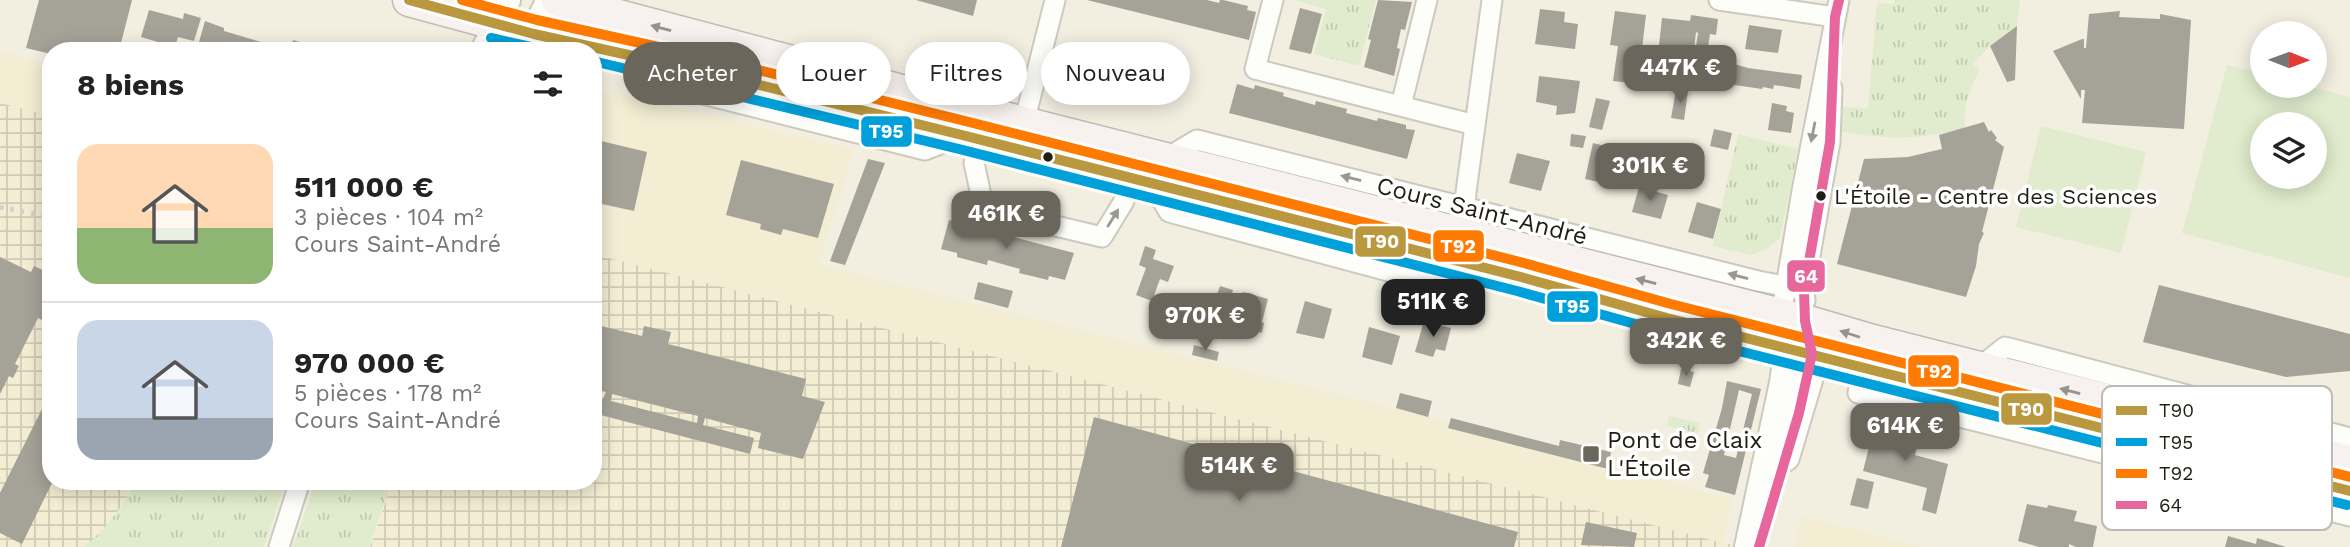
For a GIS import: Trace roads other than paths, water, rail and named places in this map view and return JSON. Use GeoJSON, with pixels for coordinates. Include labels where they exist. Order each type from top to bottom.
{"type":"FeatureCollection","features":[{"type":"Feature","properties":{"kind":"main road","name":"Cours Saint-André"},"geometry":{"type":"LineString","coordinates":[[409,0],[493,25],[528,42]]}},
{"type":"Feature","properties":{"kind":"main road"},"geometry":{"type":"LineString","coordinates":[[528,42],[551,0]]}},
{"type":"Feature","properties":{"kind":"main road","name":"Cours Saint-André"},"geometry":{"type":"LineString","coordinates":[[558,0],[1024,123],[1159,172],[1369,239],[1464,249],[1795,303],[1873,341],[2102,399]]}},
{"type":"Feature","properties":{"kind":"main road","name":"Cours Saint-André"},"geometry":{"type":"LineString","coordinates":[[602,59],[968,149],[1159,172],[1464,249],[1801,351],[1863,367],[1984,411],[2102,436]]}},
{"type":"Feature","properties":{"kind":"main road"},"geometry":{"type":"LineString","coordinates":[[1759,547],[1799,413],[1801,351],[1795,303]]}},
{"type":"Feature","properties":{"kind":"main road"},"geometry":{"type":"LineString","coordinates":[[1749,547],[1784,383],[1801,351]]}},
{"type":"Feature","properties":{"kind":"main road","name":"Cours Saint-André"},"geometry":{"type":"LineString","coordinates":[[2332,457],[2350,462]]}},
{"type":"Feature","properties":{"kind":"main road","name":"Cours Saint-André"},"geometry":{"type":"LineString","coordinates":[[2332,486],[2350,491]]}},
{"type":"Feature","properties":{"kind":"street"},"geometry":{"type":"LineString","coordinates":[[1024,123],[1055,0]]}},
{"type":"Feature","properties":{"kind":"street"},"geometry":{"type":"LineString","coordinates":[[1273,0],[1255,69],[1475,125]]}},
{"type":"Feature","properties":{"kind":"street"},"geometry":{"type":"LineString","coordinates":[[1401,106],[1427,0]]}},
{"type":"Feature","properties":{"kind":"street"},"geometry":{"type":"LineString","coordinates":[[1159,172],[1168,212],[1414,278],[1464,249],[1465,207],[1492,0]]}},
{"type":"Feature","properties":{"kind":"street"},"geometry":{"type":"LineString","coordinates":[[1719,0],[1837,9],[1795,303]]}},
{"type":"Feature","properties":{"kind":"street","name":"Cours Saint-André"},"geometry":{"type":"LineString","coordinates":[[1159,172],[1197,140],[1465,207],[1795,303]]}},
{"type":"Feature","properties":{"kind":"street"},"geometry":{"type":"LineString","coordinates":[[968,149],[984,209],[1102,237],[1124,201]]}},
{"type":"Feature","properties":{"kind":"street"},"geometry":{"type":"LineString","coordinates":[[1334,255],[1369,239]]}},
{"type":"Feature","properties":{"kind":"street"},"geometry":{"type":"LineString","coordinates":[[1980,368],[2005,347],[2153,386]]}},
{"type":"Feature","properties":{"kind":"street","name":"Cours Saint-André"},"geometry":{"type":"LineString","coordinates":[[1984,411],[2102,445]]}},
{"type":"Feature","properties":{"kind":"street"},"geometry":{"type":"LineString","coordinates":[[2332,433],[2350,438]]}},
{"type":"Feature","properties":{"kind":"street"},"geometry":{"type":"LineString","coordinates":[[279,547],[297,490]]}},
{"type":"Feature","properties":{"kind":"street","name":"Cours Saint-André"},"geometry":{"type":"LineString","coordinates":[[2332,501],[2344,504],[2350,510]]}},
{"type":"Feature","properties":{"kind":"street","name":"Cours Saint-André"},"geometry":{"type":"LineString","coordinates":[[2332,511],[2350,516]]}},
{"type":"Feature","properties":{"kind":"railway"},"geometry":{"type":"LineString","coordinates":[[0,207],[42,215]]}},
{"type":"Feature","properties":{"kind":"place","name":"L'Étoile - Centre des Sciences"},"geometry":{"type":"Point","coordinates":[1821,196]}},
{"type":"Feature","properties":{"kind":"place","name":"Pont de Claix L'Étoile"},"geometry":{"type":"Point","coordinates":[1591,454]}}]}
